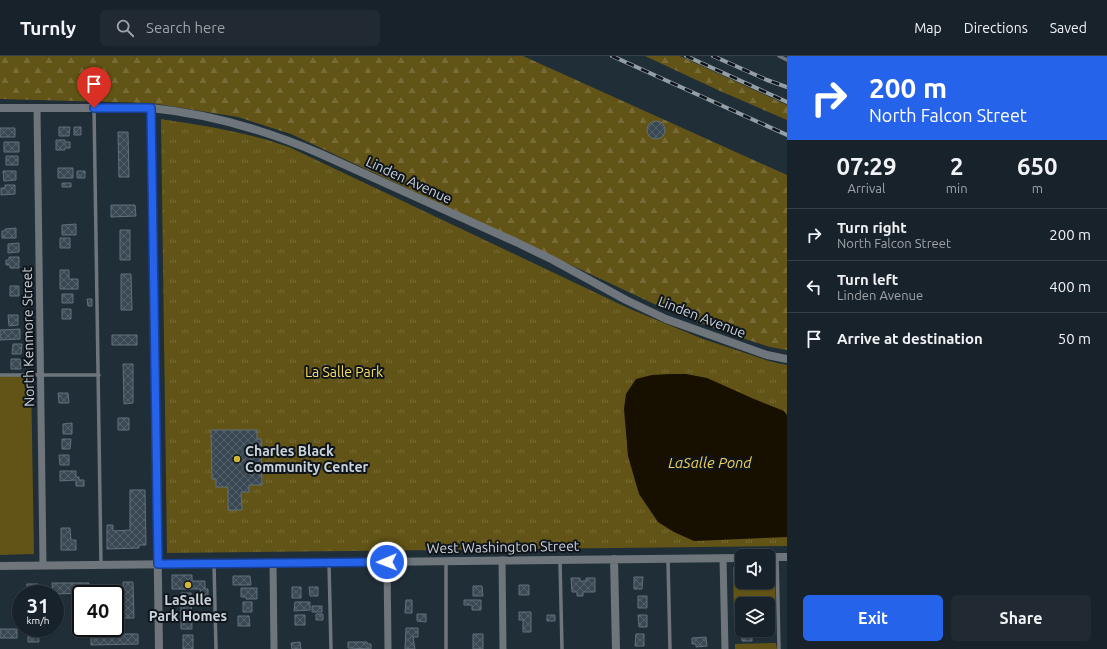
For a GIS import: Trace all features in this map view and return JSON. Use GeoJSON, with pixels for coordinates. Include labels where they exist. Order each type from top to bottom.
{"type":"FeatureCollection","features":[{"type":"Feature","properties":{"kind":"street","name":"Linden Avenue"},"geometry":{"type":"LineString","coordinates":[[0,108],[151,108],[173,110],[254,128],[296,143],[516,242],[553,260],[626,300],[666,319],[767,355],[787,359]]}},
{"type":"Feature","properties":{"kind":"street","name":"North Kenmore Street"},"geometry":{"type":"LineString","coordinates":[[37,108],[44,565]]}},
{"type":"Feature","properties":{"kind":"street"},"geometry":{"type":"LineString","coordinates":[[151,108],[159,649]]}},
{"type":"Feature","properties":{"kind":"street"},"geometry":{"type":"LineString","coordinates":[[777,557],[787,557]]}},
{"type":"Feature","properties":{"kind":"street"},"geometry":{"type":"LineString","coordinates":[[723,558],[724,649]]}},
{"type":"Feature","properties":{"kind":"street","name":"West Washington Street"},"geometry":{"type":"LineString","coordinates":[[0,566],[735,558]]}},
{"type":"Feature","properties":{"kind":"street"},"geometry":{"type":"LineString","coordinates":[[614,559],[616,649]]}},
{"type":"Feature","properties":{"kind":"street"},"geometry":{"type":"LineString","coordinates":[[502,560],[503,649]]}},
{"type":"Feature","properties":{"kind":"street"},"geometry":{"type":"LineString","coordinates":[[387,562],[388,649]]}},
{"type":"Feature","properties":{"kind":"street"},"geometry":{"type":"LineString","coordinates":[[273,563],[274,649]]}},
{"type":"Feature","properties":{"kind":"lane"},"geometry":{"type":"LineString","coordinates":[[780,56],[787,60]]}},
{"type":"Feature","properties":{"kind":"lane"},"geometry":{"type":"LineString","coordinates":[[94,108],[101,565]]}},
{"type":"Feature","properties":{"kind":"lane"},"geometry":{"type":"LineString","coordinates":[[0,375],[99,374]]}},
{"type":"Feature","properties":{"kind":"lane"},"geometry":{"type":"LineString","coordinates":[[777,557],[779,649]]}},
{"type":"Feature","properties":{"kind":"lane"},"geometry":{"type":"LineString","coordinates":[[668,559],[670,649]]}},
{"type":"Feature","properties":{"kind":"lane"},"geometry":{"type":"LineString","coordinates":[[560,560],[562,649]]}},
{"type":"Feature","properties":{"kind":"lane"},"geometry":{"type":"LineString","coordinates":[[446,561],[446,649]]}},
{"type":"Feature","properties":{"kind":"lane"},"geometry":{"type":"LineString","coordinates":[[329,562],[331,649]]}},
{"type":"Feature","properties":{"kind":"lane"},"geometry":{"type":"LineString","coordinates":[[214,563],[216,649]]}},
{"type":"Feature","properties":{"kind":"green space"},"geometry":{"type":"Polygon","coordinates":[[[0,56],[523,56],[787,175],[787,350],[770,347],[732,335],[667,310],[291,134],[238,117],[151,103],[0,99],[0,56]]]}},
{"type":"Feature","properties":{"kind":"green space"},"geometry":{"type":"Polygon","coordinates":[[[645,56],[680,56],[787,105],[787,120],[720,91],[645,56]]]}},
{"type":"Feature","properties":{"kind":"green space","name":"La Salle Park"},"geometry":{"type":"Polygon","coordinates":[[[161,119],[242,133],[289,147],[630,309],[703,339],[772,362],[787,365],[787,546],[167,553],[161,119]]]}},
{"type":"Feature","properties":{"kind":"green space"},"geometry":{"type":"Polygon","coordinates":[[[0,376],[31,376],[34,554],[0,555],[0,376]]]}},
{"type":"Feature","properties":{"kind":"green space"},"geometry":{"type":"Polygon","coordinates":[[[733,567],[735,567],[735,589],[775,589],[775,567],[776,624],[775,597],[735,597],[734,624],[733,567]]]}},
{"type":"Feature","properties":{"kind":"green space"},"geometry":{"type":"Polygon","coordinates":[[[776,643],[777,649],[735,649],[735,644],[776,643]]]}},
{"type":"Feature","properties":{"kind":"water","name":"LaSalle Pond"},"geometry":{"type":"Polygon","coordinates":[[[686,374],[707,378],[784,411],[787,415],[787,537],[694,541],[674,532],[658,522],[639,494],[628,456],[624,409],[626,394],[636,379],[652,375],[686,374]]]}},
{"type":"Feature","properties":{"kind":"building"},"geometry":{"type":"Polygon","coordinates":[[[656,121],[662,124],[665,130],[662,136],[656,139],[650,136],[647,130],[650,124],[656,121]]]}},
{"type":"Feature","properties":{"kind":"building"},"geometry":{"type":"Polygon","coordinates":[[[59,127],[70,127],[69,136],[59,136],[59,127]]]}},
{"type":"Feature","properties":{"kind":"building"},"geometry":{"type":"Polygon","coordinates":[[[74,127],[81,127],[81,135],[74,135],[74,127]]]}},
{"type":"Feature","properties":{"kind":"building"},"geometry":{"type":"Polygon","coordinates":[[[0,128],[15,128],[15,137],[0,137],[0,128]]]}},
{"type":"Feature","properties":{"kind":"building"},"geometry":{"type":"Polygon","coordinates":[[[118,132],[128,132],[129,177],[119,177],[118,132]]]}},
{"type":"Feature","properties":{"kind":"building"},"geometry":{"type":"Polygon","coordinates":[[[56,140],[65,140],[65,142],[70,142],[70,148],[65,148],[65,150],[56,150],[56,140]]]}},
{"type":"Feature","properties":{"kind":"building"},"geometry":{"type":"Polygon","coordinates":[[[4,142],[19,142],[19,152],[4,152],[4,142]]]}},
{"type":"Feature","properties":{"kind":"building"},"geometry":{"type":"Polygon","coordinates":[[[6,156],[18,156],[18,165],[6,165],[6,156]]]}},
{"type":"Feature","properties":{"kind":"building"},"geometry":{"type":"Polygon","coordinates":[[[58,168],[73,168],[73,178],[58,178],[58,168]]]}},
{"type":"Feature","properties":{"kind":"building"},"geometry":{"type":"Polygon","coordinates":[[[3,171],[16,171],[16,180],[4,181],[3,171]]]}},
{"type":"Feature","properties":{"kind":"building"},"geometry":{"type":"Polygon","coordinates":[[[77,171],[85,171],[85,178],[77,178],[77,171]]]}},
{"type":"Feature","properties":{"kind":"building"},"geometry":{"type":"Polygon","coordinates":[[[62,183],[71,183],[71,187],[62,187],[62,183]]]}},
{"type":"Feature","properties":{"kind":"building"},"geometry":{"type":"Polygon","coordinates":[[[5,185],[15,185],[15,194],[1,195],[1,188],[5,188],[5,185]]]}},
{"type":"Feature","properties":{"kind":"building"},"geometry":{"type":"Polygon","coordinates":[[[111,205],[135,205],[136,216],[111,217],[111,205]]]}},
{"type":"Feature","properties":{"kind":"building"},"geometry":{"type":"Polygon","coordinates":[[[76,224],[76,235],[62,235],[62,225],[76,224]]]}},
{"type":"Feature","properties":{"kind":"building"},"geometry":{"type":"Polygon","coordinates":[[[16,228],[16,238],[2,238],[2,231],[5,231],[5,229],[16,228]]]}},
{"type":"Feature","properties":{"kind":"building"},"geometry":{"type":"Polygon","coordinates":[[[120,230],[130,230],[130,260],[120,260],[120,230]]]}},
{"type":"Feature","properties":{"kind":"building"},"geometry":{"type":"Polygon","coordinates":[[[60,238],[70,238],[70,248],[60,248],[60,238]]]}},
{"type":"Feature","properties":{"kind":"building"},"geometry":{"type":"Polygon","coordinates":[[[19,243],[19,252],[8,253],[8,244],[19,243]]]}},
{"type":"Feature","properties":{"kind":"building"},"geometry":{"type":"Polygon","coordinates":[[[9,257],[19,257],[19,268],[10,268],[10,265],[6,265],[6,260],[9,260],[9,257]]]}},
{"type":"Feature","properties":{"kind":"building"},"geometry":{"type":"Polygon","coordinates":[[[60,270],[69,270],[69,279],[78,279],[78,289],[60,289],[60,270]]]}},
{"type":"Feature","properties":{"kind":"building"},"geometry":{"type":"Polygon","coordinates":[[[121,274],[131,274],[132,310],[121,310],[121,274]]]}},
{"type":"Feature","properties":{"kind":"building"},"geometry":{"type":"Polygon","coordinates":[[[10,286],[19,286],[19,296],[10,296],[10,286]]]}},
{"type":"Feature","properties":{"kind":"building"},"geometry":{"type":"Polygon","coordinates":[[[62,294],[73,294],[73,303],[62,303],[62,294]]]}},
{"type":"Feature","properties":{"kind":"building"},"geometry":{"type":"Polygon","coordinates":[[[87,299],[92,299],[92,306],[88,306],[87,299]]]}},
{"type":"Feature","properties":{"kind":"building"},"geometry":{"type":"Polygon","coordinates":[[[62,309],[71,309],[71,319],[62,319],[62,309]]]}},
{"type":"Feature","properties":{"kind":"building"},"geometry":{"type":"Polygon","coordinates":[[[8,315],[18,315],[18,325],[9,326],[8,315]]]}},
{"type":"Feature","properties":{"kind":"building"},"geometry":{"type":"Polygon","coordinates":[[[20,329],[20,339],[0,340],[0,330],[20,329]]]}},
{"type":"Feature","properties":{"kind":"building"},"geometry":{"type":"Polygon","coordinates":[[[112,335],[137,335],[137,345],[112,345],[112,335]]]}},
{"type":"Feature","properties":{"kind":"building"},"geometry":{"type":"Polygon","coordinates":[[[13,344],[22,344],[21,354],[12,354],[13,344]]]}},
{"type":"Feature","properties":{"kind":"building"},"geometry":{"type":"Polygon","coordinates":[[[11,359],[20,359],[21,369],[11,369],[11,359]]]}},
{"type":"Feature","properties":{"kind":"building"},"geometry":{"type":"Polygon","coordinates":[[[123,364],[133,364],[133,403],[124,404],[123,364]]]}},
{"type":"Feature","properties":{"kind":"building"},"geometry":{"type":"Polygon","coordinates":[[[325,364],[333,369],[329,376],[321,370],[325,364]]]}},
{"type":"Feature","properties":{"kind":"building"},"geometry":{"type":"Polygon","coordinates":[[[58,393],[68,393],[69,403],[59,403],[58,393]]]}},
{"type":"Feature","properties":{"kind":"building"},"geometry":{"type":"Polygon","coordinates":[[[118,418],[129,418],[129,430],[118,430],[118,418]]]}},
{"type":"Feature","properties":{"kind":"building"},"geometry":{"type":"Polygon","coordinates":[[[72,423],[72,434],[63,434],[63,424],[72,423]]]}},
{"type":"Feature","properties":{"kind":"building","name":"Charles Black Community Center"},"geometry":{"type":"Polygon","coordinates":[[[211,430],[257,430],[257,439],[261,439],[262,485],[249,485],[249,492],[241,492],[242,510],[228,510],[228,487],[216,487],[216,479],[212,479],[211,430]]]}},
{"type":"Feature","properties":{"kind":"building"},"geometry":{"type":"Polygon","coordinates":[[[62,439],[71,439],[70,449],[62,449],[62,439]]]}},
{"type":"Feature","properties":{"kind":"building"},"geometry":{"type":"Polygon","coordinates":[[[59,455],[69,455],[69,465],[60,465],[59,455]]]}},
{"type":"Feature","properties":{"kind":"building"},"geometry":{"type":"Polygon","coordinates":[[[60,471],[76,471],[76,477],[79,477],[79,480],[84,480],[84,486],[76,486],[76,480],[60,481],[60,471]]]}},
{"type":"Feature","properties":{"kind":"building"},"geometry":{"type":"Polygon","coordinates":[[[130,490],[145,490],[146,545],[139,545],[139,548],[107,549],[107,525],[113,525],[113,531],[130,530],[130,490]]]}},
{"type":"Feature","properties":{"kind":"building"},"geometry":{"type":"Polygon","coordinates":[[[61,528],[70,528],[71,540],[76,540],[76,550],[61,550],[61,528]]]}},
{"type":"Feature","properties":{"kind":"building","name":"LaSalle Park Homes"},"geometry":{"type":"Polygon","coordinates":[[[172,575],[192,575],[192,581],[205,581],[205,589],[208,589],[208,596],[201,596],[200,589],[172,589],[172,575]]]}},
{"type":"Feature","properties":{"kind":"building"},"geometry":{"type":"Polygon","coordinates":[[[233,576],[250,576],[251,585],[233,585],[233,576]]]}},
{"type":"Feature","properties":{"kind":"building"},"geometry":{"type":"Polygon","coordinates":[[[634,577],[643,577],[642,589],[634,589],[634,577]]]}},
{"type":"Feature","properties":{"kind":"building"},"geometry":{"type":"Polygon","coordinates":[[[571,578],[580,578],[580,581],[586,581],[586,578],[595,578],[595,592],[583,592],[583,596],[577,596],[577,592],[572,592],[571,578]]]}},
{"type":"Feature","properties":{"kind":"building"},"geometry":{"type":"Polygon","coordinates":[[[123,582],[133,582],[134,618],[124,618],[123,582]]]}},
{"type":"Feature","properties":{"kind":"building"},"geometry":{"type":"Polygon","coordinates":[[[52,583],[89,583],[89,585],[72,585],[72,593],[64,594],[64,585],[52,585],[52,583]]]}},
{"type":"Feature","properties":{"kind":"building"},"geometry":{"type":"Polygon","coordinates":[[[27,584],[38,584],[38,585],[27,584]]]}},
{"type":"Feature","properties":{"kind":"building"},"geometry":{"type":"Polygon","coordinates":[[[519,585],[529,585],[529,595],[519,595],[519,585]]]}},
{"type":"Feature","properties":{"kind":"building"},"geometry":{"type":"Polygon","coordinates":[[[473,586],[482,586],[483,596],[473,596],[473,586]]]}},
{"type":"Feature","properties":{"kind":"building"},"geometry":{"type":"Polygon","coordinates":[[[292,587],[301,587],[301,598],[292,598],[292,587]]]}},
{"type":"Feature","properties":{"kind":"building"},"geometry":{"type":"Polygon","coordinates":[[[309,587],[318,587],[318,596],[310,596],[309,587]]]}},
{"type":"Feature","properties":{"kind":"building"},"geometry":{"type":"Polygon","coordinates":[[[241,588],[257,588],[257,599],[246,599],[246,597],[241,597],[241,588]]]}},
{"type":"Feature","properties":{"kind":"building"},"geometry":{"type":"Polygon","coordinates":[[[181,593],[191,593],[192,629],[181,629],[181,593]]]}},
{"type":"Feature","properties":{"kind":"building"},"geometry":{"type":"Polygon","coordinates":[[[638,596],[647,596],[647,608],[638,608],[638,596]]]}},
{"type":"Feature","properties":{"kind":"building"},"geometry":{"type":"Polygon","coordinates":[[[406,600],[412,600],[412,613],[405,613],[406,600]]]}},
{"type":"Feature","properties":{"kind":"building"},"geometry":{"type":"Polygon","coordinates":[[[464,600],[481,600],[481,610],[472,610],[472,605],[464,605],[464,600]]]}},
{"type":"Feature","properties":{"kind":"building"},"geometry":{"type":"Polygon","coordinates":[[[243,602],[252,602],[252,612],[243,612],[243,602]]]}},
{"type":"Feature","properties":{"kind":"building"},"geometry":{"type":"Polygon","coordinates":[[[295,602],[310,602],[310,610],[294,611],[295,602]]]}},
{"type":"Feature","properties":{"kind":"building"},"geometry":{"type":"Polygon","coordinates":[[[312,606],[322,606],[322,612],[312,612],[312,606]]]}},
{"type":"Feature","properties":{"kind":"building"},"geometry":{"type":"Polygon","coordinates":[[[519,612],[531,612],[531,632],[523,632],[523,620],[519,620],[519,612]]]}},
{"type":"Feature","properties":{"kind":"building"},"geometry":{"type":"Polygon","coordinates":[[[316,614],[323,614],[323,620],[316,620],[316,614]]]}},
{"type":"Feature","properties":{"kind":"building"},"geometry":{"type":"Polygon","coordinates":[[[417,614],[426,614],[426,622],[417,621],[417,614]]]}},
{"type":"Feature","properties":{"kind":"building"},"geometry":{"type":"Polygon","coordinates":[[[295,615],[305,615],[305,625],[295,625],[295,615]]]}},
{"type":"Feature","properties":{"kind":"building"},"geometry":{"type":"Polygon","coordinates":[[[547,615],[555,615],[555,621],[547,621],[547,615]]]}},
{"type":"Feature","properties":{"kind":"building"},"geometry":{"type":"Polygon","coordinates":[[[638,615],[647,615],[647,627],[639,627],[638,615]]]}},
{"type":"Feature","properties":{"kind":"building"},"geometry":{"type":"Polygon","coordinates":[[[238,616],[249,616],[250,626],[238,626],[238,616]]]}},
{"type":"Feature","properties":{"kind":"building"},"geometry":{"type":"Polygon","coordinates":[[[406,628],[418,628],[418,637],[413,637],[415,649],[405,649],[406,628]]]}},
{"type":"Feature","properties":{"kind":"building"},"geometry":{"type":"Polygon","coordinates":[[[0,629],[12,629],[12,637],[17,637],[17,638],[0,638],[0,629]]]}},
{"type":"Feature","properties":{"kind":"building"},"geometry":{"type":"Polygon","coordinates":[[[124,634],[138,634],[138,644],[91,645],[91,637],[124,637],[124,634]]]}},
{"type":"Feature","properties":{"kind":"building"},"geometry":{"type":"Polygon","coordinates":[[[473,634],[483,634],[483,649],[473,649],[473,634]]]}},
{"type":"Feature","properties":{"kind":"building"},"geometry":{"type":"Polygon","coordinates":[[[636,634],[644,634],[644,646],[635,646],[636,634]]]}},
{"type":"Feature","properties":{"kind":"building"},"geometry":{"type":"Polygon","coordinates":[[[183,635],[193,635],[193,649],[183,649],[183,635]]]}},
{"type":"Feature","properties":{"kind":"building"},"geometry":{"type":"Polygon","coordinates":[[[28,637],[39,637],[39,642],[28,642],[28,637]]]}},
{"type":"Feature","properties":{"kind":"building"},"geometry":{"type":"Polygon","coordinates":[[[706,637],[707,646],[696,647],[696,644],[692,644],[692,638],[706,637]]]}},
{"type":"Feature","properties":{"kind":"building"},"geometry":{"type":"Polygon","coordinates":[[[742,637],[752,637],[752,641],[742,641],[742,637]]]}},
{"type":"Feature","properties":{"kind":"building"},"geometry":{"type":"Polygon","coordinates":[[[300,642],[301,649],[292,649],[291,643],[300,642]]]}},
{"type":"Feature","properties":{"kind":"building"},"geometry":{"type":"Polygon","coordinates":[[[348,642],[367,642],[367,644],[371,644],[371,649],[348,648],[348,642]]]}},
{"type":"Feature","properties":{"kind":"railway"},"geometry":{"type":"LineString","coordinates":[[612,56],[787,135]]}},
{"type":"Feature","properties":{"kind":"railway"},"geometry":{"type":"LineString","coordinates":[[686,56],[787,102]]}},
{"type":"Feature","properties":{"kind":"railway"},"geometry":{"type":"LineString","coordinates":[[713,56],[767,80],[787,87]]}},
{"type":"Feature","properties":{"kind":"place","name":"Charles Black Community Center"},"geometry":{"type":"Point","coordinates":[237,459]}},
{"type":"Feature","properties":{"kind":"place","name":"LaSalle Park Homes"},"geometry":{"type":"Point","coordinates":[188,585]}},
{"type":"Feature","properties":{"kind":"route"},"geometry":{"type":"LineString","coordinates":[[94,108],[151,108],[158,564],[387,562]]}}]}
